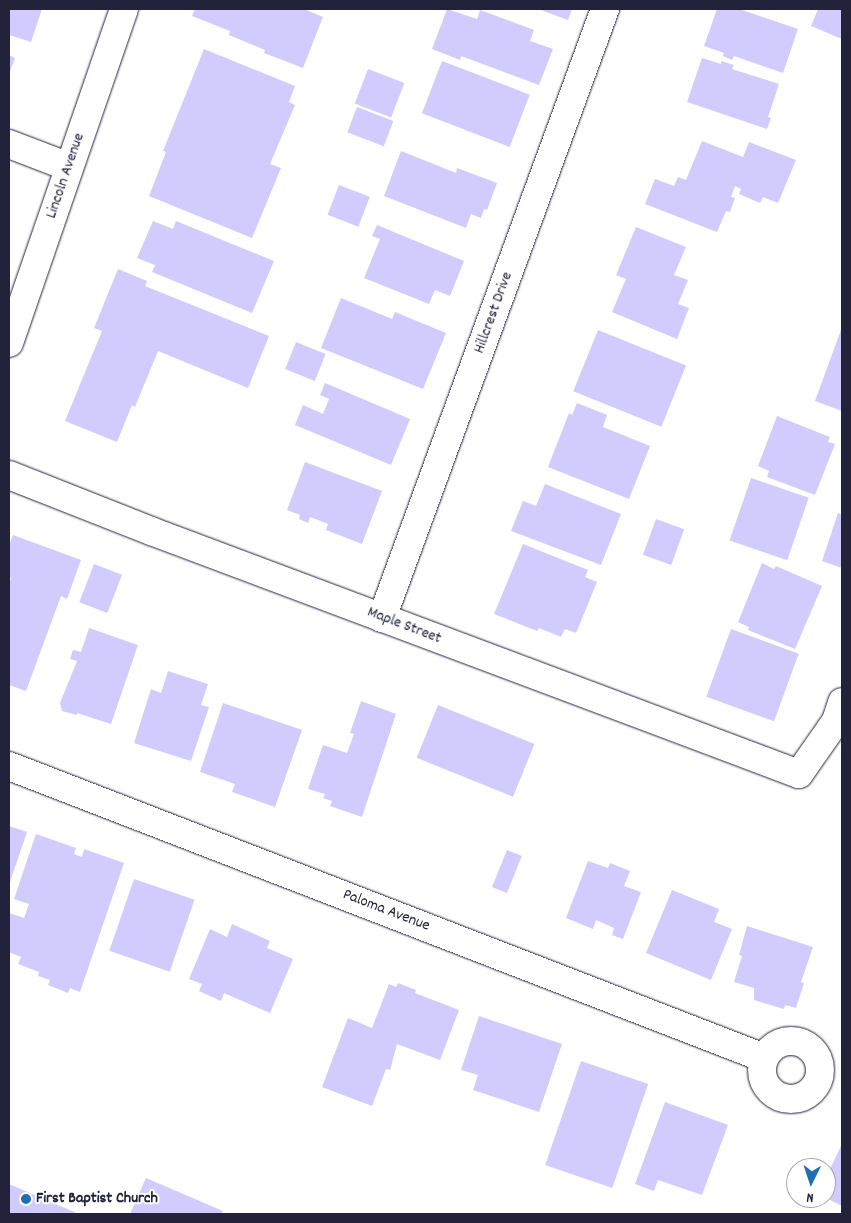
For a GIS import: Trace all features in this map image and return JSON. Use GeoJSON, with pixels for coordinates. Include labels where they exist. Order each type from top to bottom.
{"type":"FeatureCollection","features":[{"type":"Feature","properties":{"kind":"street","name":"Lincoln Avenue"},"geometry":{"type":"LineString","coordinates":[[9,343],[124,9]]}},
{"type":"Feature","properties":{"kind":"street","name":"Hillcrest Drive"},"geometry":{"type":"LineString","coordinates":[[382,618],[606,9]]}},
{"type":"Feature","properties":{"kind":"street"},"geometry":{"type":"LineString","coordinates":[[9,144],[69,167]]}},
{"type":"Feature","properties":{"kind":"street","name":"Maple Street"},"geometry":{"type":"LineString","coordinates":[[9,475],[382,618],[799,774],[836,721],[842,702]]}},
{"type":"Feature","properties":{"kind":"street","name":"Paloma Avenue"},"geometry":{"type":"LineString","coordinates":[[9,766],[764,1058]]}},
{"type":"Feature","properties":{"kind":"building"},"geometry":{"type":"Polygon","coordinates":[[[9,9],[42,9],[31,42],[9,35],[9,9]]]}},
{"type":"Feature","properties":{"kind":"building"},"geometry":{"type":"Polygon","coordinates":[[[195,9],[304,9],[323,17],[303,68],[264,53],[265,50],[229,35],[230,31],[192,16],[195,9]]]}},
{"type":"Feature","properties":{"kind":"building"},"geometry":{"type":"Polygon","coordinates":[[[447,9],[477,19],[480,10],[534,30],[530,41],[553,49],[539,85],[461,56],[460,60],[432,49],[447,9]]]}},
{"type":"Feature","properties":{"kind":"building"},"geometry":{"type":"Polygon","coordinates":[[[538,9],[572,9],[568,20],[538,9]]]}},
{"type":"Feature","properties":{"kind":"building"},"geometry":{"type":"Polygon","coordinates":[[[717,9],[739,9],[798,29],[783,73],[734,56],[732,60],[723,56],[724,53],[704,46],[717,9]]]}},
{"type":"Feature","properties":{"kind":"building"},"geometry":{"type":"Polygon","coordinates":[[[818,9],[842,9],[842,39],[811,26],[818,9]]]}},
{"type":"Feature","properties":{"kind":"building"},"geometry":{"type":"Polygon","coordinates":[[[204,49],[295,86],[289,102],[295,105],[270,164],[281,168],[252,238],[149,196],[166,152],[163,151],[204,49]]]}},
{"type":"Feature","properties":{"kind":"building"},"geometry":{"type":"Polygon","coordinates":[[[9,55],[15,58],[9,74],[9,55]]]}},
{"type":"Feature","properties":{"kind":"building"},"geometry":{"type":"Polygon","coordinates":[[[702,58],[721,64],[721,61],[734,65],[732,69],[779,84],[768,117],[771,118],[767,129],[687,102],[702,58]]]}},
{"type":"Feature","properties":{"kind":"building"},"geometry":{"type":"Polygon","coordinates":[[[442,61],[530,95],[510,147],[422,113],[442,61]]]}},
{"type":"Feature","properties":{"kind":"building"},"geometry":{"type":"Polygon","coordinates":[[[368,69],[404,83],[391,118],[355,104],[368,69]]]}},
{"type":"Feature","properties":{"kind":"building"},"geometry":{"type":"Polygon","coordinates":[[[357,107],[393,121],[384,146],[347,132],[357,107]]]}},
{"type":"Feature","properties":{"kind":"building"},"geometry":{"type":"Polygon","coordinates":[[[702,141],[743,157],[749,142],[796,160],[778,203],[763,197],[760,203],[739,194],[741,189],[735,186],[731,197],[735,198],[730,212],[726,211],[717,232],[645,204],[655,179],[674,186],[678,177],[686,180],[702,141]]]}},
{"type":"Feature","properties":{"kind":"building"},"geometry":{"type":"Polygon","coordinates":[[[401,151],[456,173],[457,168],[497,183],[487,210],[484,209],[481,218],[471,214],[466,228],[384,196],[401,151]]]}},
{"type":"Feature","properties":{"kind":"building"},"geometry":{"type":"Polygon","coordinates":[[[339,185],[370,197],[358,227],[328,215],[339,185]]]}},
{"type":"Feature","properties":{"kind":"building"},"geometry":{"type":"Polygon","coordinates":[[[153,221],[173,229],[176,221],[274,261],[252,313],[152,272],[155,265],[137,258],[153,221]]]}},
{"type":"Feature","properties":{"kind":"building"},"geometry":{"type":"Polygon","coordinates":[[[377,225],[464,261],[450,296],[435,290],[429,304],[364,278],[380,239],[372,236],[377,225]]]}},
{"type":"Feature","properties":{"kind":"building"},"geometry":{"type":"Polygon","coordinates":[[[636,227],[686,247],[674,275],[688,280],[678,304],[689,308],[677,339],[612,312],[626,279],[616,275],[636,227]]]}},
{"type":"Feature","properties":{"kind":"building"},"geometry":{"type":"Polygon","coordinates":[[[118,269],[147,281],[145,286],[269,336],[248,388],[158,351],[135,407],[132,405],[117,442],[65,421],[102,331],[94,328],[118,269]]]}},
{"type":"Feature","properties":{"kind":"building"},"geometry":{"type":"Polygon","coordinates":[[[341,298],[392,319],[395,312],[446,333],[423,389],[321,348],[341,298]]]}},
{"type":"Feature","properties":{"kind":"building"},"geometry":{"type":"Polygon","coordinates":[[[842,327],[842,411],[815,401],[842,327]]]}},
{"type":"Feature","properties":{"kind":"building"},"geometry":{"type":"Polygon","coordinates":[[[598,330],[686,366],[661,427],[573,391],[598,330]]]}},
{"type":"Feature","properties":{"kind":"building"},"geometry":{"type":"Polygon","coordinates":[[[296,342],[326,354],[315,381],[285,369],[296,342]]]}},
{"type":"Feature","properties":{"kind":"building"},"geometry":{"type":"Polygon","coordinates":[[[325,383],[410,419],[391,465],[295,425],[303,405],[323,414],[329,399],[320,395],[325,383]]]}},
{"type":"Feature","properties":{"kind":"building"},"geometry":{"type":"Polygon","coordinates":[[[577,403],[607,415],[603,427],[650,446],[629,499],[548,467],[569,413],[572,415],[577,403]]]}},
{"type":"Feature","properties":{"kind":"building"},"geometry":{"type":"Polygon","coordinates":[[[777,416],[830,437],[828,442],[835,444],[815,495],[767,477],[769,471],[758,466],[777,416]]]}},
{"type":"Feature","properties":{"kind":"building"},"geometry":{"type":"Polygon","coordinates":[[[305,462],[382,491],[362,544],[326,530],[328,524],[310,517],[308,523],[299,519],[300,515],[287,510],[305,462]]]}},
{"type":"Feature","properties":{"kind":"building"},"geometry":{"type":"Polygon","coordinates":[[[751,478],[809,498],[787,560],[730,540],[751,478]]]}},
{"type":"Feature","properties":{"kind":"building"},"geometry":{"type":"Polygon","coordinates":[[[545,484],[621,514],[601,565],[511,531],[523,501],[536,506],[545,484]]]}},
{"type":"Feature","properties":{"kind":"building"},"geometry":{"type":"Polygon","coordinates":[[[838,513],[842,515],[842,568],[822,561],[838,513]]]}},
{"type":"Feature","properties":{"kind":"building"},"geometry":{"type":"Polygon","coordinates":[[[656,519],[684,529],[671,565],[643,555],[656,519]]]}},
{"type":"Feature","properties":{"kind":"building"},"geometry":{"type":"Polygon","coordinates":[[[13,535],[81,560],[67,599],[61,596],[26,691],[9,685],[9,583],[11,578],[9,577],[9,545],[13,535]]]}},
{"type":"Feature","properties":{"kind":"building"},"geometry":{"type":"Polygon","coordinates":[[[523,544],[588,570],[585,577],[597,582],[576,633],[565,629],[561,637],[539,628],[537,631],[494,614],[523,544]]]}},
{"type":"Feature","properties":{"kind":"building"},"geometry":{"type":"Polygon","coordinates":[[[762,563],[774,569],[776,566],[822,586],[795,649],[748,630],[749,627],[738,622],[762,563]]]}},
{"type":"Feature","properties":{"kind":"building"},"geometry":{"type":"Polygon","coordinates":[[[94,564],[122,575],[107,613],[79,602],[94,564]]]}},
{"type":"Feature","properties":{"kind":"building"},"geometry":{"type":"Polygon","coordinates":[[[89,628],[138,645],[111,724],[77,713],[77,715],[62,711],[60,703],[77,661],[70,659],[73,650],[81,652],[89,628]]]}},
{"type":"Feature","properties":{"kind":"building"},"geometry":{"type":"Polygon","coordinates":[[[731,629],[799,654],[774,721],[706,697],[731,629]]]}},
{"type":"Feature","properties":{"kind":"building"},"geometry":{"type":"Polygon","coordinates":[[[168,671],[208,684],[201,705],[209,707],[191,761],[134,743],[151,689],[161,693],[168,671]]]}},
{"type":"Feature","properties":{"kind":"building"},"geometry":{"type":"Polygon","coordinates":[[[361,701],[396,714],[362,817],[330,806],[332,801],[323,798],[325,794],[308,789],[323,745],[347,753],[354,734],[350,733],[361,701]]]}},
{"type":"Feature","properties":{"kind":"building"},"geometry":{"type":"Polygon","coordinates":[[[223,703],[302,730],[275,807],[232,792],[235,784],[200,772],[223,703]]]}},
{"type":"Feature","properties":{"kind":"building"},"geometry":{"type":"Polygon","coordinates":[[[438,705],[534,744],[513,797],[417,758],[438,705]]]}},
{"type":"Feature","properties":{"kind":"building"},"geometry":{"type":"Polygon","coordinates":[[[9,826],[27,832],[9,885],[9,826]]]}},
{"type":"Feature","properties":{"kind":"building"},"geometry":{"type":"Polygon","coordinates":[[[36,834],[76,848],[74,854],[82,857],[84,849],[124,863],[80,992],[70,988],[68,993],[48,985],[50,980],[38,976],[39,972],[18,964],[21,957],[9,952],[9,913],[24,918],[29,904],[14,899],[36,834]]]}},
{"type":"Feature","properties":{"kind":"building"},"geometry":{"type":"Polygon","coordinates":[[[507,850],[522,856],[507,893],[492,887],[507,850]]]}},
{"type":"Feature","properties":{"kind":"building"},"geometry":{"type":"Polygon","coordinates":[[[588,861],[608,868],[610,863],[630,871],[624,886],[641,892],[623,939],[612,935],[614,928],[596,920],[593,929],[566,918],[588,861]]]}},
{"type":"Feature","properties":{"kind":"building"},"geometry":{"type":"Polygon","coordinates":[[[134,879],[195,900],[170,972],[109,951],[134,879]]]}},
{"type":"Feature","properties":{"kind":"building"},"geometry":{"type":"Polygon","coordinates":[[[672,890],[719,909],[714,922],[732,929],[711,980],[646,953],[672,890]]]}},
{"type":"Feature","properties":{"kind":"building"},"geometry":{"type":"Polygon","coordinates":[[[232,924],[270,941],[267,948],[293,959],[270,1013],[224,993],[221,1001],[199,991],[202,984],[189,979],[210,929],[227,937],[232,924]]]}},
{"type":"Feature","properties":{"kind":"building"},"geometry":{"type":"Polygon","coordinates":[[[747,926],[813,947],[801,982],[804,983],[796,1008],[785,1005],[784,1009],[754,1000],[754,988],[734,982],[742,956],[739,955],[747,926]]]}},
{"type":"Feature","properties":{"kind":"building"},"geometry":{"type":"Polygon","coordinates":[[[398,983],[416,990],[415,993],[459,1010],[440,1060],[397,1044],[390,1070],[386,1069],[372,1106],[322,1087],[348,1018],[372,1028],[389,984],[396,987],[398,983]]]}},
{"type":"Feature","properties":{"kind":"building"},"geometry":{"type":"Polygon","coordinates":[[[479,1016],[562,1044],[539,1112],[473,1090],[478,1075],[461,1070],[479,1016]]]}},
{"type":"Feature","properties":{"kind":"building"},"geometry":{"type":"Polygon","coordinates":[[[581,1061],[648,1084],[612,1188],[545,1165],[581,1061]]]}},
{"type":"Feature","properties":{"kind":"building"},"geometry":{"type":"Polygon","coordinates":[[[665,1102],[728,1125],[702,1195],[658,1180],[654,1191],[635,1184],[665,1102]]]}},
{"type":"Feature","properties":{"kind":"building"},"geometry":{"type":"Polygon","coordinates":[[[842,1144],[842,1206],[836,1203],[835,1158],[842,1144]]]}},
{"type":"Feature","properties":{"kind":"building"},"geometry":{"type":"Polygon","coordinates":[[[146,1178],[223,1211],[221,1214],[130,1214],[146,1178]]]}},
{"type":"Feature","properties":{"kind":"building","name":"First Baptist Church"},"geometry":{"type":"Polygon","coordinates":[[[9,1184],[79,1214],[9,1214],[9,1184]]]}},
{"type":"Feature","properties":{"kind":"place","name":"First Baptist Church"},"geometry":{"type":"Point","coordinates":[26,1199]}}]}
